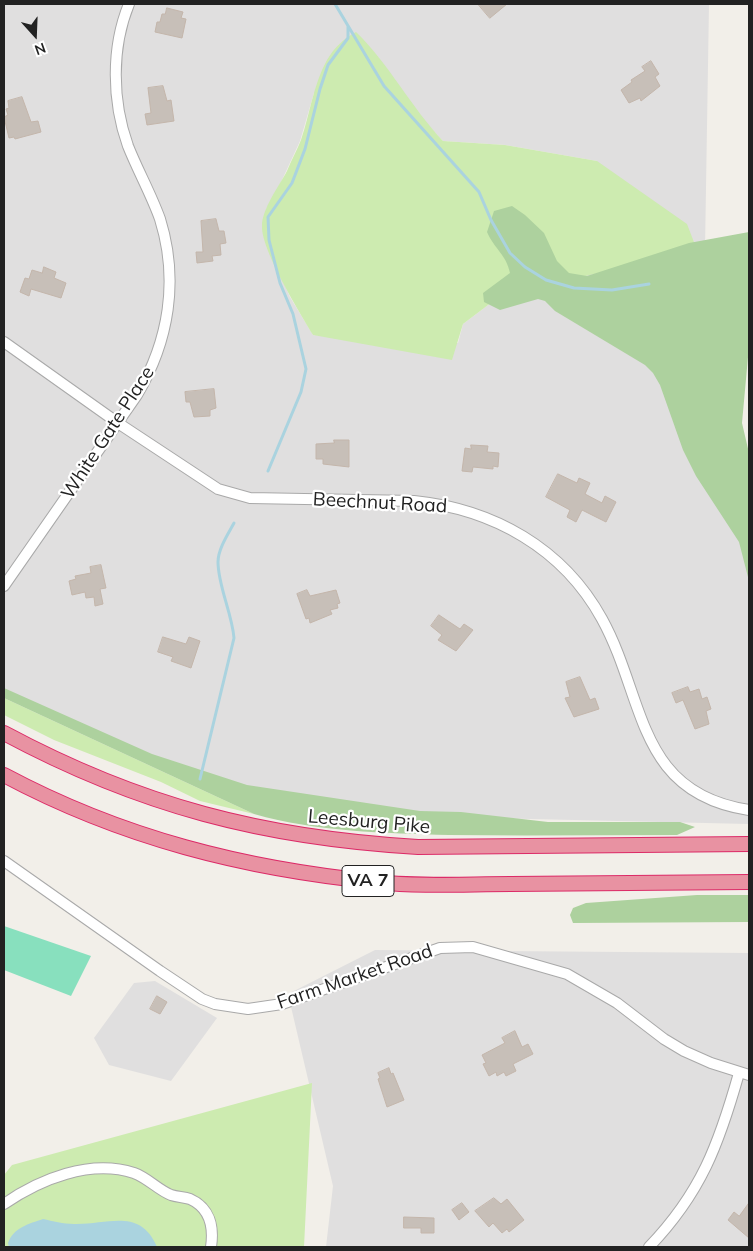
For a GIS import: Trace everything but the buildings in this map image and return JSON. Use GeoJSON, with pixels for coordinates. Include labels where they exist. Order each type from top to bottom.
{"type":"FeatureCollection","features":[{"type":"Feature","properties":{"kind":"highway","name":"Leesburg Pike"},"geometry":{"type":"LineString","coordinates":[[4,733],[69,766],[132,793],[203,815],[292,835],[367,844],[418,847],[749,844]]}},
{"type":"Feature","properties":{"kind":"highway","name":"VA 7"},"geometry":{"type":"LineString","coordinates":[[4,775],[95,818],[170,844],[242,862],[322,875],[379,882],[459,884],[749,882]]}},
{"type":"Feature","properties":{"kind":"street","name":"White Gate Place"},"geometry":{"type":"LineString","coordinates":[[4,586],[118,423],[146,379],[157,354],[166,322],[170,280],[165,239],[160,219],[128,146],[119,109],[116,84],[118,47],[129,4]]}},
{"type":"Feature","properties":{"kind":"street","name":"Beechnut Road"},"geometry":{"type":"LineString","coordinates":[[4,342],[204,482],[233,495],[250,498],[438,503],[481,514],[524,535],[558,562],[575,579],[598,612],[612,640],[649,739],[668,768],[688,787],[711,801],[728,807],[749,810]]}},
{"type":"Feature","properties":{"kind":"street","name":"Farm Market Road"},"geometry":{"type":"LineString","coordinates":[[4,861],[202,999],[215,1004],[248,1009],[273,1006],[440,948],[473,947],[545,966],[567,974],[617,1003],[656,1034],[684,1051],[739,1073],[749,1075]]}},
{"type":"Feature","properties":{"kind":"street"},"geometry":{"type":"LineString","coordinates":[[649,1247],[677,1216],[706,1170],[723,1127],[739,1073]]}},
{"type":"Feature","properties":{"kind":"street"},"geometry":{"type":"LineString","coordinates":[[4,1204],[56,1176],[84,1169],[108,1168],[135,1174],[169,1194],[190,1200],[206,1212],[214,1231],[211,1247]]}},
{"type":"Feature","properties":{"kind":"shaded area"},"geometry":{"type":"Polygon","coordinates":[[[4,4],[709,4],[705,249],[749,515],[749,824],[443,817],[294,804],[118,747],[4,691],[4,4]],[[314,93],[300,141],[276,193],[266,209],[267,245],[290,297],[313,335],[458,343],[463,324],[500,296],[597,161],[505,145],[443,141],[423,120],[314,93]]]}},
{"type":"Feature","properties":{"kind":"shaded area"},"geometry":{"type":"Polygon","coordinates":[[[375,950],[749,953],[749,1247],[326,1247],[333,1186],[288,994],[375,950]]]}},
{"type":"Feature","properties":{"kind":"shaded area"},"geometry":{"type":"Polygon","coordinates":[[[155,981],[217,1018],[171,1081],[109,1065],[94,1038],[134,983],[155,981]]]}},
{"type":"Feature","properties":{"kind":"green space"},"geometry":{"type":"Polygon","coordinates":[[[356,32],[368,44],[431,128],[443,141],[505,145],[597,161],[687,224],[697,250],[500,296],[463,324],[452,360],[313,335],[274,265],[263,237],[262,226],[268,205],[287,171],[301,140],[322,70],[336,48],[356,32]]]}},
{"type":"Feature","properties":{"kind":"green space"},"geometry":{"type":"Polygon","coordinates":[[[512,206],[525,215],[544,233],[557,261],[569,273],[587,276],[689,243],[749,232],[749,346],[742,423],[749,453],[749,581],[739,542],[696,476],[683,450],[660,385],[653,373],[645,365],[555,311],[545,301],[538,299],[500,310],[484,302],[483,293],[510,273],[506,261],[487,232],[494,211],[512,206]]]}},
{"type":"Feature","properties":{"kind":"green space"},"geometry":{"type":"Polygon","coordinates":[[[4,688],[152,754],[247,785],[420,811],[461,812],[548,822],[680,822],[695,827],[677,835],[449,835],[351,830],[302,825],[254,814],[4,698],[4,688]]]}},
{"type":"Feature","properties":{"kind":"green space"},"geometry":{"type":"Polygon","coordinates":[[[4,698],[254,814],[200,801],[161,782],[54,740],[4,715],[4,698]]]}},
{"type":"Feature","properties":{"kind":"green space"},"geometry":{"type":"Polygon","coordinates":[[[697,895],[749,895],[749,922],[573,923],[570,915],[573,908],[586,903],[697,895]]]}},
{"type":"Feature","properties":{"kind":"green space"},"geometry":{"type":"Polygon","coordinates":[[[4,926],[91,956],[71,996],[4,970],[4,926]]]}},
{"type":"Feature","properties":{"kind":"green space"},"geometry":{"type":"Polygon","coordinates":[[[312,1083],[304,1247],[4,1247],[4,1175],[12,1165],[312,1083]]]}},
{"type":"Feature","properties":{"kind":"water"},"geometry":{"type":"Polygon","coordinates":[[[43,1219],[70,1224],[111,1221],[132,1222],[142,1227],[150,1235],[157,1247],[9,1247],[8,1243],[14,1233],[27,1225],[43,1219]]]}},
{"type":"Feature","properties":{"kind":"waterway"},"geometry":{"type":"LineString","coordinates":[[335,4],[384,86],[479,192],[491,220],[510,253],[525,267],[546,280],[574,288],[612,290],[649,284]]}},
{"type":"Feature","properties":{"kind":"waterway"},"geometry":{"type":"LineString","coordinates":[[268,471],[301,392],[306,369],[293,314],[280,283],[269,240],[268,217],[292,183],[305,149],[328,65],[348,38],[348,26]]}},
{"type":"Feature","properties":{"kind":"waterway"},"geometry":{"type":"LineString","coordinates":[[200,779],[234,638],[231,619],[220,580],[218,562],[221,547],[234,523]]}}]}
